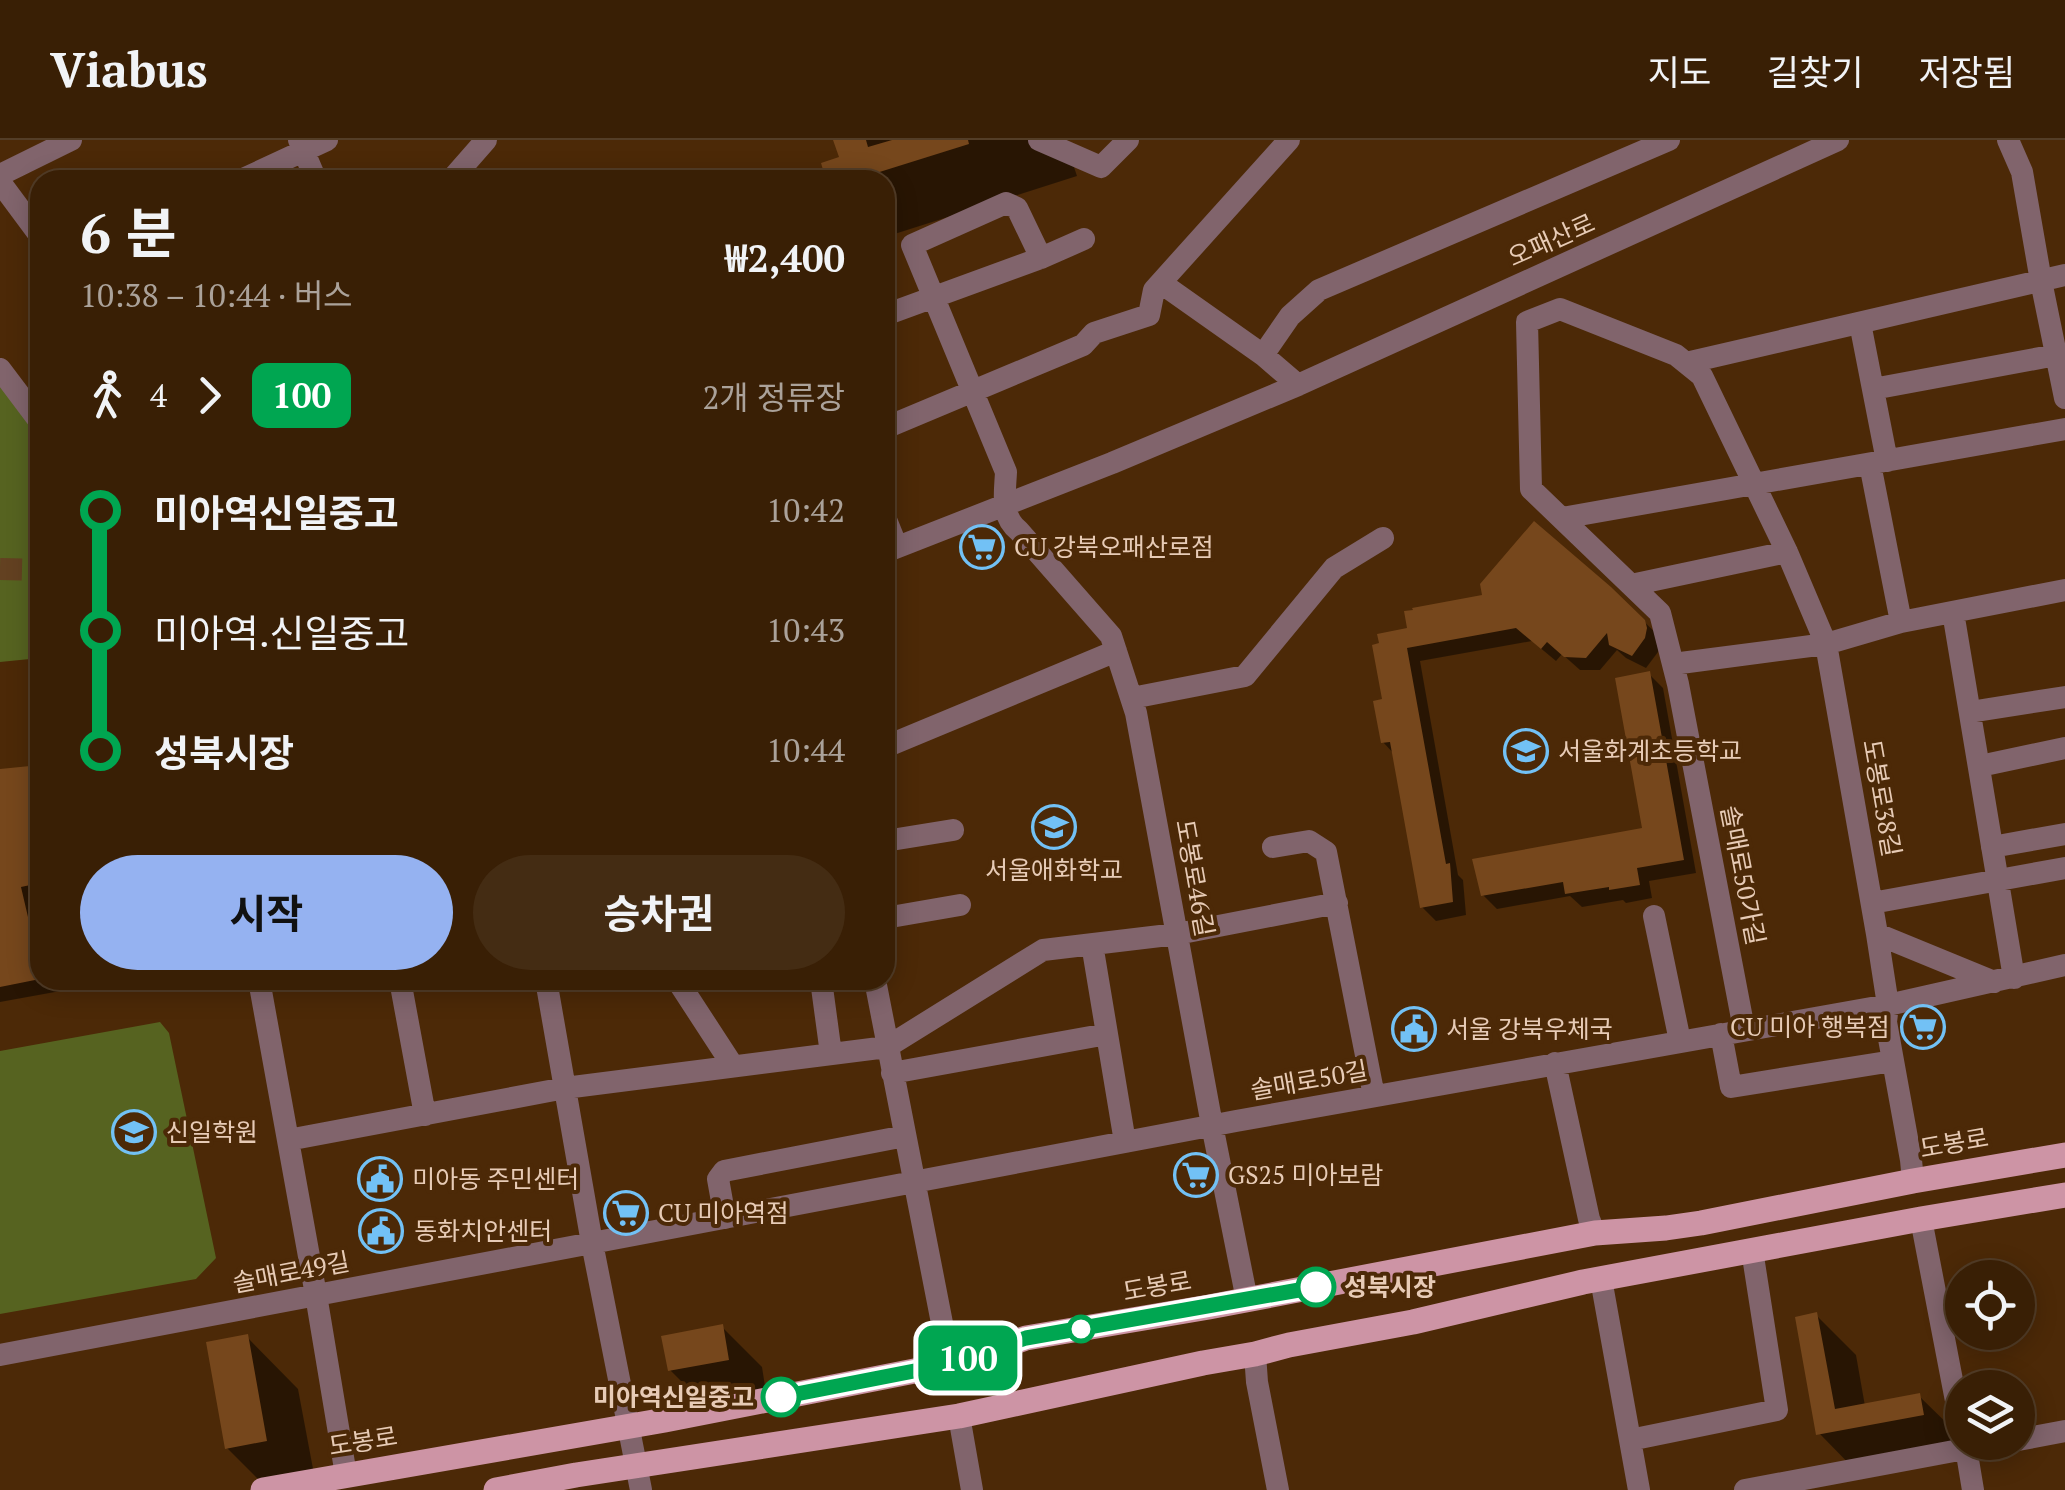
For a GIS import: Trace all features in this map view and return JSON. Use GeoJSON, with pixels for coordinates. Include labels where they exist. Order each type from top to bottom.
{"type":"FeatureCollection","features":[{"type":"Feature","properties":{"kind":"main road","name":"도봉로"},"geometry":{"type":"LineString","coordinates":[[263,1490],[629,1426],[950,1364],[1026,1338],[1247,1300],[1595,1232],[1701,1223],[2065,1154]]}},
{"type":"Feature","properties":{"kind":"main road"},"geometry":{"type":"LineString","coordinates":[[496,1490],[639,1478],[1413,1322],[1601,1279],[2065,1195]]}},
{"type":"Feature","properties":{"kind":"street"},"geometry":{"type":"LineString","coordinates":[[30,222],[0,178],[71,140]]}},
{"type":"Feature","properties":{"kind":"street"},"geometry":{"type":"LineString","coordinates":[[259,170],[301,146],[327,140]]}},
{"type":"Feature","properties":{"kind":"street"},"geometry":{"type":"LineString","coordinates":[[460,170],[486,140]]}},
{"type":"Feature","properties":{"kind":"street"},"geometry":{"type":"LineString","coordinates":[[1039,140],[1101,167],[1128,140]]}},
{"type":"Feature","properties":{"kind":"street"},"geometry":{"type":"LineString","coordinates":[[895,424],[1083,345],[1094,333],[1149,314],[1154,290],[1289,140]]}},
{"type":"Feature","properties":{"kind":"street","name":"오패산로"},"geometry":{"type":"LineString","coordinates":[[1263,355],[1290,316],[1319,290],[1669,140]]}},
{"type":"Feature","properties":{"kind":"street"},"geometry":{"type":"LineString","coordinates":[[2008,140],[2022,172],[2065,398]]}},
{"type":"Feature","properties":{"kind":"street","name":"오패산로"},"geometry":{"type":"LineString","coordinates":[[895,548],[1298,385],[1830,142]]}},
{"type":"Feature","properties":{"kind":"street"},"geometry":{"type":"LineString","coordinates":[[301,146],[312,170]]}},
{"type":"Feature","properties":{"kind":"street"},"geometry":{"type":"LineString","coordinates":[[1004,505],[1006,472],[912,245],[1006,203],[1017,208],[1041,258]]}},
{"type":"Feature","properties":{"kind":"street"},"geometry":{"type":"LineString","coordinates":[[895,311],[1041,258],[1084,238]]}},
{"type":"Feature","properties":{"kind":"street"},"geometry":{"type":"LineString","coordinates":[[1686,363],[2065,275]]}},
{"type":"Feature","properties":{"kind":"street"},"geometry":{"type":"LineString","coordinates":[[1160,283],[1263,355],[1298,385]]}},
{"type":"Feature","properties":{"kind":"street","name":"도봉로38길"},"geometry":{"type":"LineString","coordinates":[[1532,489],[1527,322],[1560,309],[1676,355],[1702,376],[1787,552],[1826,644],[1872,902],[1888,1004],[1886,1022],[1913,1181]]}},
{"type":"Feature","properties":{"kind":"street"},"geometry":{"type":"LineString","coordinates":[[1860,323],[1873,390],[1900,622]]}},
{"type":"Feature","properties":{"kind":"street"},"geometry":{"type":"LineString","coordinates":[[1873,390],[2056,355]]}},
{"type":"Feature","properties":{"kind":"street"},"geometry":{"type":"LineString","coordinates":[[0,369],[30,402]]}},
{"type":"Feature","properties":{"kind":"street"},"geometry":{"type":"LineString","coordinates":[[1562,518],[2065,428]]}},
{"type":"Feature","properties":{"kind":"street","name":"솔매로50가길"},"geometry":{"type":"LineString","coordinates":[[1532,489],[1660,613],[1744,1030]]}},
{"type":"Feature","properties":{"kind":"street","name":"도봉로46길"},"geometry":{"type":"LineString","coordinates":[[1004,505],[1009,523],[1111,636],[1132,698],[1247,1300]]}},
{"type":"Feature","properties":{"kind":"street"},"geometry":{"type":"LineString","coordinates":[[1132,698],[1245,676],[1334,568],[1383,538]]}},
{"type":"Feature","properties":{"kind":"street"},"geometry":{"type":"LineString","coordinates":[[1631,585],[1787,552]]}},
{"type":"Feature","properties":{"kind":"street"},"geometry":{"type":"LineString","coordinates":[[1673,664],[1826,644],[1900,622],[2065,590]]}},
{"type":"Feature","properties":{"kind":"street"},"geometry":{"type":"LineString","coordinates":[[1877,934],[2004,980],[1997,879],[1953,612]]}},
{"type":"Feature","properties":{"kind":"street"},"geometry":{"type":"LineString","coordinates":[[895,743],[1116,651]]}},
{"type":"Feature","properties":{"kind":"street"},"geometry":{"type":"LineString","coordinates":[[1970,712],[2065,696]]}},
{"type":"Feature","properties":{"kind":"street"},"geometry":{"type":"LineString","coordinates":[[1980,766],[2065,748]]}},
{"type":"Feature","properties":{"kind":"street"},"geometry":{"type":"LineString","coordinates":[[895,840],[953,830]]}},
{"type":"Feature","properties":{"kind":"street"},"geometry":{"type":"LineString","coordinates":[[1992,846],[2065,834]]}},
{"type":"Feature","properties":{"kind":"street"},"geometry":{"type":"LineString","coordinates":[[1273,847],[1308,840],[1326,852],[1374,1096]]}},
{"type":"Feature","properties":{"kind":"street"},"geometry":{"type":"LineString","coordinates":[[1872,902],[2065,868]]}},
{"type":"Feature","properties":{"kind":"street"},"geometry":{"type":"LineString","coordinates":[[288,1140],[565,1088],[886,1046],[1043,950],[1177,934],[1337,903]]}},
{"type":"Feature","properties":{"kind":"street"},"geometry":{"type":"LineString","coordinates":[[895,916],[960,904]]}},
{"type":"Feature","properties":{"kind":"street"},"geometry":{"type":"LineString","coordinates":[[1654,916],[1680,1041]]}},
{"type":"Feature","properties":{"kind":"street"},"geometry":{"type":"LineString","coordinates":[[1092,944],[1125,1142]]}},
{"type":"Feature","properties":{"kind":"street","name":"솔매로50길"},"geometry":{"type":"LineString","coordinates":[[592,1243],[1888,1004],[2065,965]]}},
{"type":"Feature","properties":{"kind":"street"},"geometry":{"type":"LineString","coordinates":[[262,990],[346,1475]]}},
{"type":"Feature","properties":{"kind":"street"},"geometry":{"type":"LineString","coordinates":[[402,990],[424,1115]]}},
{"type":"Feature","properties":{"kind":"street"},"geometry":{"type":"LineString","coordinates":[[548,990],[592,1243],[639,1478]]}},
{"type":"Feature","properties":{"kind":"street"},"geometry":{"type":"LineString","coordinates":[[684,990],[733,1066]]}},
{"type":"Feature","properties":{"kind":"street"},"geometry":{"type":"LineString","coordinates":[[822,990],[831,1054]]}},
{"type":"Feature","properties":{"kind":"street"},"geometry":{"type":"LineString","coordinates":[[877,990],[950,1364]]}},
{"type":"Feature","properties":{"kind":"street"},"geometry":{"type":"LineString","coordinates":[[892,1073],[1107,1034]]}},
{"type":"Feature","properties":{"kind":"street"},"geometry":{"type":"LineString","coordinates":[[1721,1034],[1731,1087],[1893,1061]]}},
{"type":"Feature","properties":{"kind":"street"},"geometry":{"type":"LineString","coordinates":[[1556,1063],[1595,1232]]}},
{"type":"Feature","properties":{"kind":"street"},"geometry":{"type":"LineString","coordinates":[[725,1218],[718,1179],[724,1171],[904,1136]]}},
{"type":"Feature","properties":{"kind":"street"},"geometry":{"type":"LineString","coordinates":[[1922,1219],[1951,1370]]}},
{"type":"Feature","properties":{"kind":"street","name":"솔매로49길"},"geometry":{"type":"LineString","coordinates":[[0,1355],[592,1243]]}},
{"type":"Feature","properties":{"kind":"street"},"geometry":{"type":"LineString","coordinates":[[1630,1440],[1777,1410],[1752,1250]]}},
{"type":"Feature","properties":{"kind":"street"},"geometry":{"type":"LineString","coordinates":[[1601,1279],[1640,1490]]}},
{"type":"Feature","properties":{"kind":"street"},"geometry":{"type":"LineString","coordinates":[[1255,1354],[1278,1490]]}},
{"type":"Feature","properties":{"kind":"street"},"geometry":{"type":"LineString","coordinates":[[958,1416],[972,1490]]}},
{"type":"Feature","properties":{"kind":"street"},"geometry":{"type":"LineString","coordinates":[[2035,1437],[2065,1431]]}},
{"type":"Feature","properties":{"kind":"street"},"geometry":{"type":"LineString","coordinates":[[1746,1490],[1802,1485],[1945,1446]]}},
{"type":"Feature","properties":{"kind":"street"},"geometry":{"type":"LineString","coordinates":[[1967,1460],[1973,1490]]}},
{"type":"Feature","properties":{"kind":"green space"},"geometry":{"type":"Polygon","coordinates":[[[0,382],[30,422],[30,659],[0,662],[0,382]]]}},
{"type":"Feature","properties":{"kind":"green space"},"geometry":{"type":"Polygon","coordinates":[[[160,1022],[169,1033],[216,1258],[196,1279],[0,1314],[0,1051],[160,1022]]]}},
{"type":"Feature","properties":{"kind":"building"},"geometry":{"type":"Polygon","coordinates":[[[833,140],[866,140],[868,147],[892,140],[968,140],[969,144],[886,170],[823,170],[821,163],[839,157],[833,140]]]}},
{"type":"Feature","properties":{"kind":"building"},"geometry":{"type":"Polygon","coordinates":[[[1534,521],[1645,620],[1645,638],[1632,656],[1609,645],[1607,633],[1586,658],[1564,657],[1547,642],[1541,649],[1516,628],[1407,648],[1446,864],[1450,863],[1453,902],[1420,908],[1390,742],[1381,743],[1373,701],[1382,699],[1372,645],[1379,643],[1377,634],[1407,628],[1404,611],[1482,595],[1480,584],[1534,521]]]}},
{"type":"Feature","properties":{"kind":"building"},"geometry":{"type":"Polygon","coordinates":[[[1650,671],[1684,860],[1637,868],[1640,885],[1565,894],[1563,882],[1481,896],[1472,859],[1642,828],[1615,678],[1650,671]]]}},
{"type":"Feature","properties":{"kind":"building"},"geometry":{"type":"Polygon","coordinates":[[[30,766],[30,885],[21,887],[30,916],[30,981],[0,987],[0,769],[30,766]]]}},
{"type":"Feature","properties":{"kind":"building"},"geometry":{"type":"Polygon","coordinates":[[[1817,1312],[1835,1409],[1920,1393],[1924,1415],[1816,1435],[1795,1317],[1817,1312]]]}},
{"type":"Feature","properties":{"kind":"building"},"geometry":{"type":"Polygon","coordinates":[[[723,1324],[729,1360],[668,1371],[661,1336],[723,1324]]]}},
{"type":"Feature","properties":{"kind":"building"},"geometry":{"type":"Polygon","coordinates":[[[248,1334],[267,1441],[225,1449],[206,1342],[248,1334]]]}},
{"type":"Feature","properties":{"kind":"tunnel"},"geometry":{"type":"LineString","coordinates":[[0,569],[30,570]]}},
{"type":"Feature","properties":{"kind":"bus line","name":"100"},"geometry":{"type":"LineString","coordinates":[[781,1397],[950,1364],[1026,1338],[1316,1287]]}},
{"type":"Feature","properties":{"kind":"place","name":"CU 강북오패산로점"},"geometry":{"type":"Point","coordinates":[982,547]}},
{"type":"Feature","properties":{"kind":"place","name":"서울화계초등학교"},"geometry":{"type":"Point","coordinates":[1526,751]}},
{"type":"Feature","properties":{"kind":"place","name":"서울애화학교"},"geometry":{"type":"Point","coordinates":[1054,827]}},
{"type":"Feature","properties":{"kind":"place","name":"CU 미아 행복점"},"geometry":{"type":"Point","coordinates":[1923,1027]}},
{"type":"Feature","properties":{"kind":"place","name":"서울 강북우체국"},"geometry":{"type":"Point","coordinates":[1414,1029]}},
{"type":"Feature","properties":{"kind":"place","name":"신일학원"},"geometry":{"type":"Point","coordinates":[134,1132]}},
{"type":"Feature","properties":{"kind":"place","name":"GS25 미아보람"},"geometry":{"type":"Point","coordinates":[1196,1175]}},
{"type":"Feature","properties":{"kind":"place","name":"미아동 주민센터"},"geometry":{"type":"Point","coordinates":[380,1179]}},
{"type":"Feature","properties":{"kind":"place","name":"CU 미아역점"},"geometry":{"type":"Point","coordinates":[626,1213]}},
{"type":"Feature","properties":{"kind":"place","name":"동화치안센터"},"geometry":{"type":"Point","coordinates":[381,1231]}},
{"type":"Feature","properties":{"kind":"place","name":"성북시장"},"geometry":{"type":"Point","coordinates":[1316,1287]}},
{"type":"Feature","properties":{"kind":"place","name":"미아역신일중고"},"geometry":{"type":"Point","coordinates":[781,1397]}}]}
